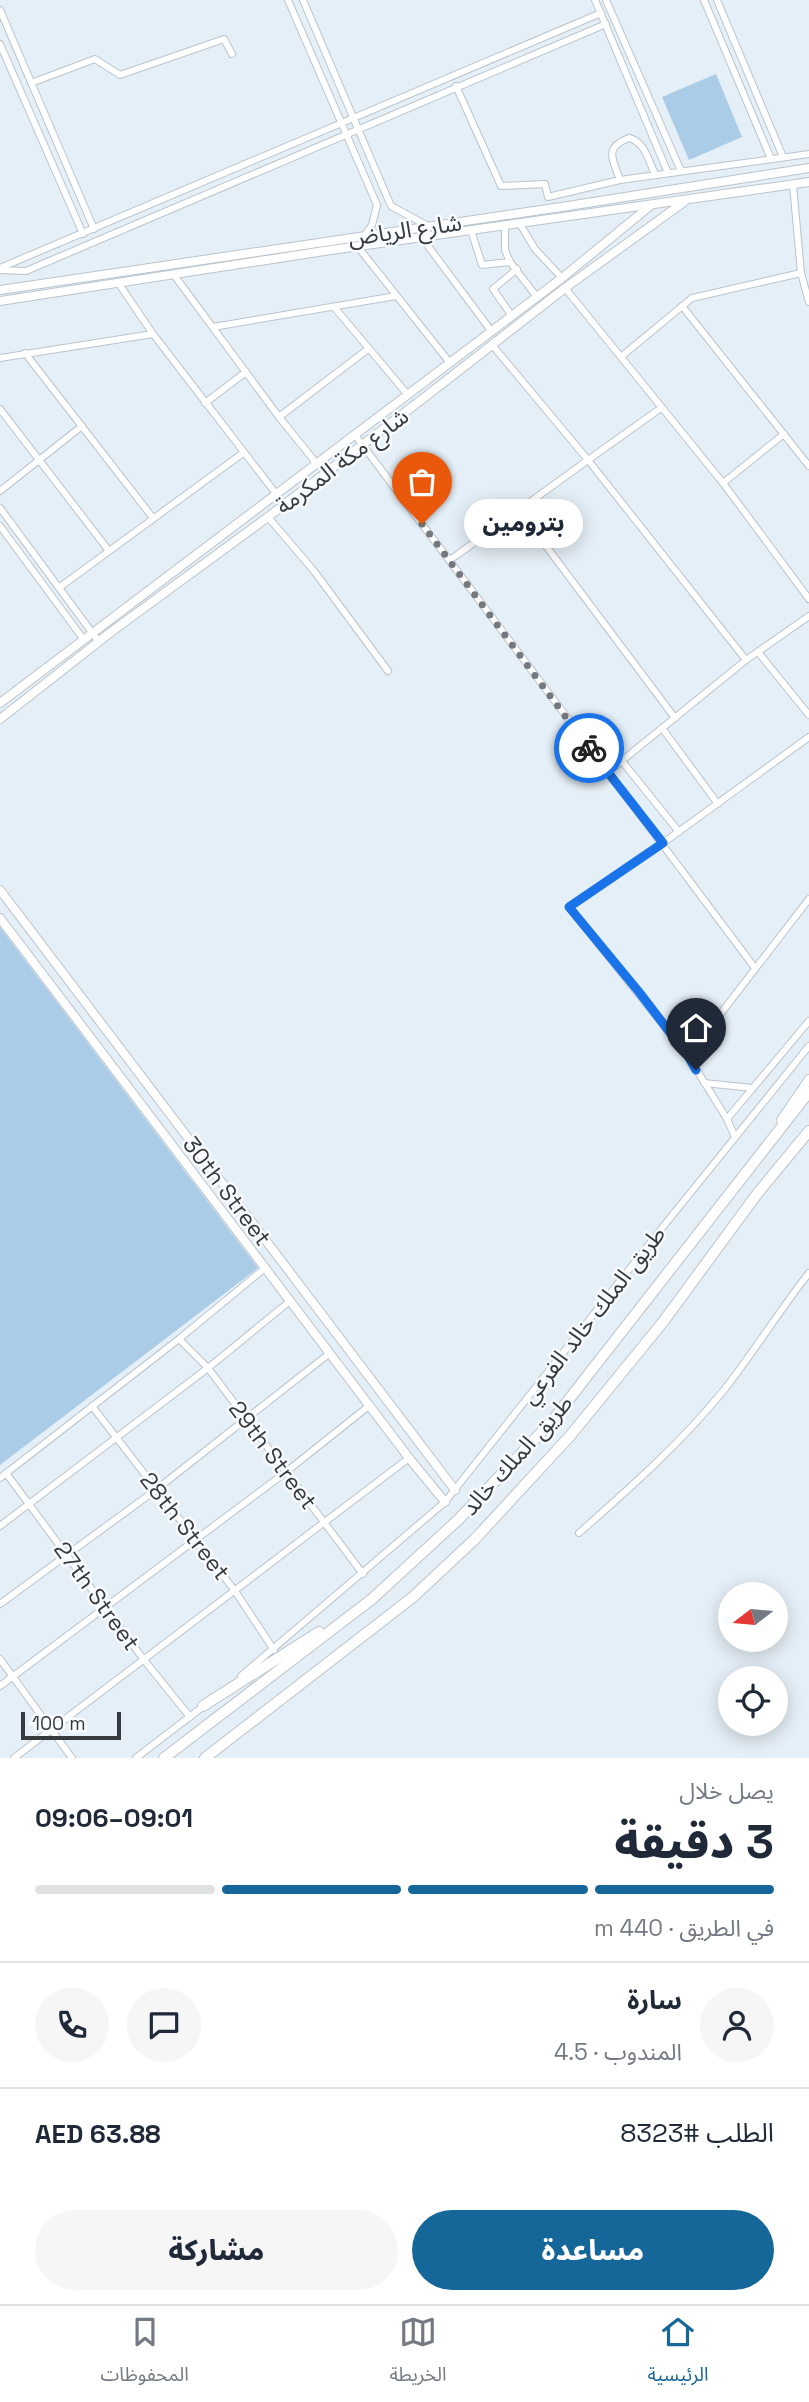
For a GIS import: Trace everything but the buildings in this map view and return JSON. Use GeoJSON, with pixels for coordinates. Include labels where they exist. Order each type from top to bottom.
{"type":"FeatureCollection","features":[{"type":"Feature","properties":{"kind":"highway","name":"طريق الملك خالد"},"geometry":{"type":"LineString","coordinates":[[164,1758],[372,1599],[459,1520],[552,1421],[809,1092]]}},
{"type":"Feature","properties":{"kind":"highway","name":"طريق الملك خالد"},"geometry":{"type":"LineString","coordinates":[[205,1758],[413,1597],[475,1539],[570,1436],[663,1322],[757,1194],[809,1131]]}},
{"type":"Feature","properties":{"kind":"highway"},"geometry":{"type":"LineString","coordinates":[[203,1706],[372,1599]]}},
{"type":"Feature","properties":{"kind":"main road","name":"شارع الرياض"},"geometry":{"type":"LineString","coordinates":[[0,290],[809,168]]}},
{"type":"Feature","properties":{"kind":"main road","name":"شارع الرياض"},"geometry":{"type":"LineString","coordinates":[[0,301],[471,230],[809,183]]}},
{"type":"Feature","properties":{"kind":"main road","name":"شارع مكة المكرمة"},"geometry":{"type":"LineString","coordinates":[[0,719],[493,346],[565,288],[684,202]]}},
{"type":"Feature","properties":{"kind":"main road"},"geometry":{"type":"LineString","coordinates":[[565,217],[569,212],[568,206]]}},
{"type":"Feature","properties":{"kind":"main road","name":"شارع مكة المكرمة"},"geometry":{"type":"LineString","coordinates":[[0,703],[537,298],[650,206]]}},
{"type":"Feature","properties":{"kind":"main road"},"geometry":{"type":"LineString","coordinates":[[620,210],[626,216],[628,224]]}},
{"type":"Feature","properties":{"kind":"main road"},"geometry":{"type":"LineString","coordinates":[[79,279],[81,289]]}},
{"type":"Feature","properties":{"kind":"main road"},"geometry":{"type":"LineString","coordinates":[[453,361],[458,363],[453,376]]}},
{"type":"Feature","properties":{"kind":"main road","name":"30th Street"},"geometry":{"type":"LineString","coordinates":[[0,890],[455,1490]]}},
{"type":"Feature","properties":{"kind":"main road","name":"30th Street"},"geometry":{"type":"LineString","coordinates":[[0,918],[445,1502]]}},
{"type":"Feature","properties":{"kind":"main road"},"geometry":{"type":"LineString","coordinates":[[745,1175],[809,1079]]}},
{"type":"Feature","properties":{"kind":"street"},"geometry":{"type":"LineString","coordinates":[[288,0],[377,205],[372,225],[365,235]]}},
{"type":"Feature","properties":{"kind":"street"},"geometry":{"type":"LineString","coordinates":[[303,0],[391,205],[430,227]]}},
{"type":"Feature","properties":{"kind":"street"},"geometry":{"type":"LineString","coordinates":[[595,0],[668,173]]}},
{"type":"Feature","properties":{"kind":"street"},"geometry":{"type":"LineString","coordinates":[[606,0],[681,171]]}},
{"type":"Feature","properties":{"kind":"street"},"geometry":{"type":"LineString","coordinates":[[704,0],[771,159]]}},
{"type":"Feature","properties":{"kind":"street"},"geometry":{"type":"LineString","coordinates":[[717,0],[783,157]]}},
{"type":"Feature","properties":{"kind":"street"},"geometry":{"type":"LineString","coordinates":[[0,10],[94,229]]}},
{"type":"Feature","properties":{"kind":"street"},"geometry":{"type":"LineString","coordinates":[[0,269],[601,13]]}},
{"type":"Feature","properties":{"kind":"street"},"geometry":{"type":"LineString","coordinates":[[0,269],[26,271],[606,24]]}},
{"type":"Feature","properties":{"kind":"street"},"geometry":{"type":"LineString","coordinates":[[31,83],[95,59],[120,75],[224,39],[232,54]]}},
{"type":"Feature","properties":{"kind":"street"},"geometry":{"type":"LineString","coordinates":[[0,44],[83,234]]}},
{"type":"Feature","properties":{"kind":"street"},"geometry":{"type":"LineString","coordinates":[[456,86],[501,186],[545,184],[548,197],[655,174],[809,154]]}},
{"type":"Feature","properties":{"kind":"street"},"geometry":{"type":"LineString","coordinates":[[621,180],[611,153],[613,147],[629,138],[643,145],[655,174]]}},
{"type":"Feature","properties":{"kind":"street"},"geometry":{"type":"LineString","coordinates":[[793,185],[802,273],[809,302]]}},
{"type":"Feature","properties":{"kind":"street"},"geometry":{"type":"LineString","coordinates":[[377,205],[389,201]]}},
{"type":"Feature","properties":{"kind":"street"},"geometry":{"type":"LineString","coordinates":[[520,225],[535,249],[562,278]]}},
{"type":"Feature","properties":{"kind":"street"},"geometry":{"type":"LineString","coordinates":[[505,226],[505,250],[510,262],[537,298]]}},
{"type":"Feature","properties":{"kind":"street"},"geometry":{"type":"LineString","coordinates":[[471,230],[482,265],[510,262]]}},
{"type":"Feature","properties":{"kind":"street"},"geometry":{"type":"LineString","coordinates":[[422,238],[492,332]]}},
{"type":"Feature","properties":{"kind":"street"},"geometry":{"type":"LineString","coordinates":[[358,247],[396,296],[453,361]]}},
{"type":"Feature","properties":{"kind":"street"},"geometry":{"type":"LineString","coordinates":[[512,316],[493,289],[517,269]]}},
{"type":"Feature","properties":{"kind":"street"},"geometry":{"type":"LineString","coordinates":[[622,356],[692,298],[802,273]]}},
{"type":"Feature","properties":{"kind":"street"},"geometry":{"type":"LineString","coordinates":[[174,275],[317,464]]}},
{"type":"Feature","properties":{"kind":"street"},"geometry":{"type":"LineString","coordinates":[[119,284],[153,334],[277,495]]}},
{"type":"Feature","properties":{"kind":"street"},"geometry":{"type":"LineString","coordinates":[[565,288],[723,482],[809,599]]}},
{"type":"Feature","properties":{"kind":"street"},"geometry":{"type":"LineString","coordinates":[[213,327],[396,296]]}},
{"type":"Feature","properties":{"kind":"street"},"geometry":{"type":"LineString","coordinates":[[682,306],[809,466]]}},
{"type":"Feature","properties":{"kind":"street"},"geometry":{"type":"LineString","coordinates":[[334,307],[408,395]]}},
{"type":"Feature","properties":{"kind":"street"},"geometry":{"type":"LineString","coordinates":[[0,358],[153,334]]}},
{"type":"Feature","properties":{"kind":"street"},"geometry":{"type":"LineString","coordinates":[[493,346],[588,460],[746,660]]}},
{"type":"Feature","properties":{"kind":"street"},"geometry":{"type":"LineString","coordinates":[[279,417],[368,349]]}},
{"type":"Feature","properties":{"kind":"street"},"geometry":{"type":"LineString","coordinates":[[25,353],[153,518]]}},
{"type":"Feature","properties":{"kind":"street"},"geometry":{"type":"LineString","coordinates":[[205,403],[246,372]]}},
{"type":"Feature","properties":{"kind":"street"},"geometry":{"type":"LineString","coordinates":[[449,560],[661,408]]}},
{"type":"Feature","properties":{"kind":"street"},"geometry":{"type":"LineString","coordinates":[[0,409],[109,551]]}},
{"type":"Feature","properties":{"kind":"street"},"geometry":{"type":"LineString","coordinates":[[0,491],[82,426]]}},
{"type":"Feature","properties":{"kind":"street"},"geometry":{"type":"LineString","coordinates":[[723,482],[785,434]]}},
{"type":"Feature","properties":{"kind":"street"},"geometry":{"type":"LineString","coordinates":[[355,435],[755,968]]}},
{"type":"Feature","properties":{"kind":"street"},"geometry":{"type":"LineString","coordinates":[[60,587],[243,453]]}},
{"type":"Feature","properties":{"kind":"street"},"geometry":{"type":"LineString","coordinates":[[0,508],[99,642]]}},
{"type":"Feature","properties":{"kind":"street"},"geometry":{"type":"LineString","coordinates":[[519,510],[675,718]]}},
{"type":"Feature","properties":{"kind":"street"},"geometry":{"type":"LineString","coordinates":[[268,517],[314,571],[388,671]]}},
{"type":"Feature","properties":{"kind":"street"},"geometry":{"type":"LineString","coordinates":[[0,526],[84,640]]}},
{"type":"Feature","properties":{"kind":"street"},"geometry":{"type":"LineString","coordinates":[[608,772],[746,660],[809,616]]}},
{"type":"Feature","properties":{"kind":"street"},"geometry":{"type":"LineString","coordinates":[[758,652],[809,715]]}},
{"type":"Feature","properties":{"kind":"street"},"geometry":{"type":"LineString","coordinates":[[662,728],[718,804]]}},
{"type":"Feature","properties":{"kind":"street"},"geometry":{"type":"LineString","coordinates":[[735,1137],[727,1119],[688,1056],[569,907],[679,832],[809,737]]}},
{"type":"Feature","properties":{"kind":"street"},"geometry":{"type":"LineString","coordinates":[[622,761],[679,832]]}},
{"type":"Feature","properties":{"kind":"street"},"geometry":{"type":"LineString","coordinates":[[688,1056],[809,899]]}},
{"type":"Feature","properties":{"kind":"street"},"geometry":{"type":"LineString","coordinates":[[727,1119],[809,1021]]}},
{"type":"Feature","properties":{"kind":"street","name":"طريق الملك خالد الفرعي"},"geometry":{"type":"LineString","coordinates":[[136,1758],[274,1650],[445,1502],[809,1046]]}},
{"type":"Feature","properties":{"kind":"street"},"geometry":{"type":"LineString","coordinates":[[704,1083],[753,1088]]}},
{"type":"Feature","properties":{"kind":"street"},"geometry":{"type":"LineString","coordinates":[[3,1476],[179,1339],[265,1268]]}},
{"type":"Feature","properties":{"kind":"street"},"geometry":{"type":"LineString","coordinates":[[579,1533],[663,1458],[690,1429],[724,1389],[778,1311],[809,1273]]}},
{"type":"Feature","properties":{"kind":"street"},"geometry":{"type":"LineString","coordinates":[[0,1526],[208,1368],[290,1301]]}},
{"type":"Feature","properties":{"kind":"street","name":"29th Street"},"geometry":{"type":"LineString","coordinates":[[179,1339],[208,1368],[363,1574]]}},
{"type":"Feature","properties":{"kind":"street"},"geometry":{"type":"LineString","coordinates":[[0,1604],[157,1489],[330,1353]]}},
{"type":"Feature","properties":{"kind":"street"},"geometry":{"type":"LineString","coordinates":[[0,1686],[286,1472],[370,1405]]}},
{"type":"Feature","properties":{"kind":"street","name":"28th Street"},"geometry":{"type":"LineString","coordinates":[[92,1406],[235,1591],[274,1650]]}},
{"type":"Feature","properties":{"kind":"street"},"geometry":{"type":"LineString","coordinates":[[14,1758],[409,1458]]}},
{"type":"Feature","properties":{"kind":"street","name":"27th Street"},"geometry":{"type":"LineString","coordinates":[[3,1476],[29,1505],[144,1660],[190,1717]]}},
{"type":"Feature","properties":{"kind":"street"},"geometry":{"type":"LineString","coordinates":[[0,1659],[72,1758]]}},
{"type":"Feature","properties":{"kind":"shaded area"},"geometry":{"type":"Polygon","coordinates":[[[716,74],[742,137],[689,160],[662,97],[716,74]]]}},
{"type":"Feature","properties":{"kind":"shaded area"},"geometry":{"type":"Polygon","coordinates":[[[0,927],[258,1268],[0,1465],[0,927]]]}},
{"type":"Feature","properties":{"kind":"way so far"},"geometry":{"type":"LineString","coordinates":[[422,524],[589,748]]}},
{"type":"Feature","properties":{"kind":"place","name":"بترومين"},"geometry":{"type":"Point","coordinates":[422,524]}},
{"type":"Feature","properties":{"kind":"route"},"geometry":{"type":"LineString","coordinates":[[589,748],[663,843],[569,907],[639,992],[696,1070]]}}]}
